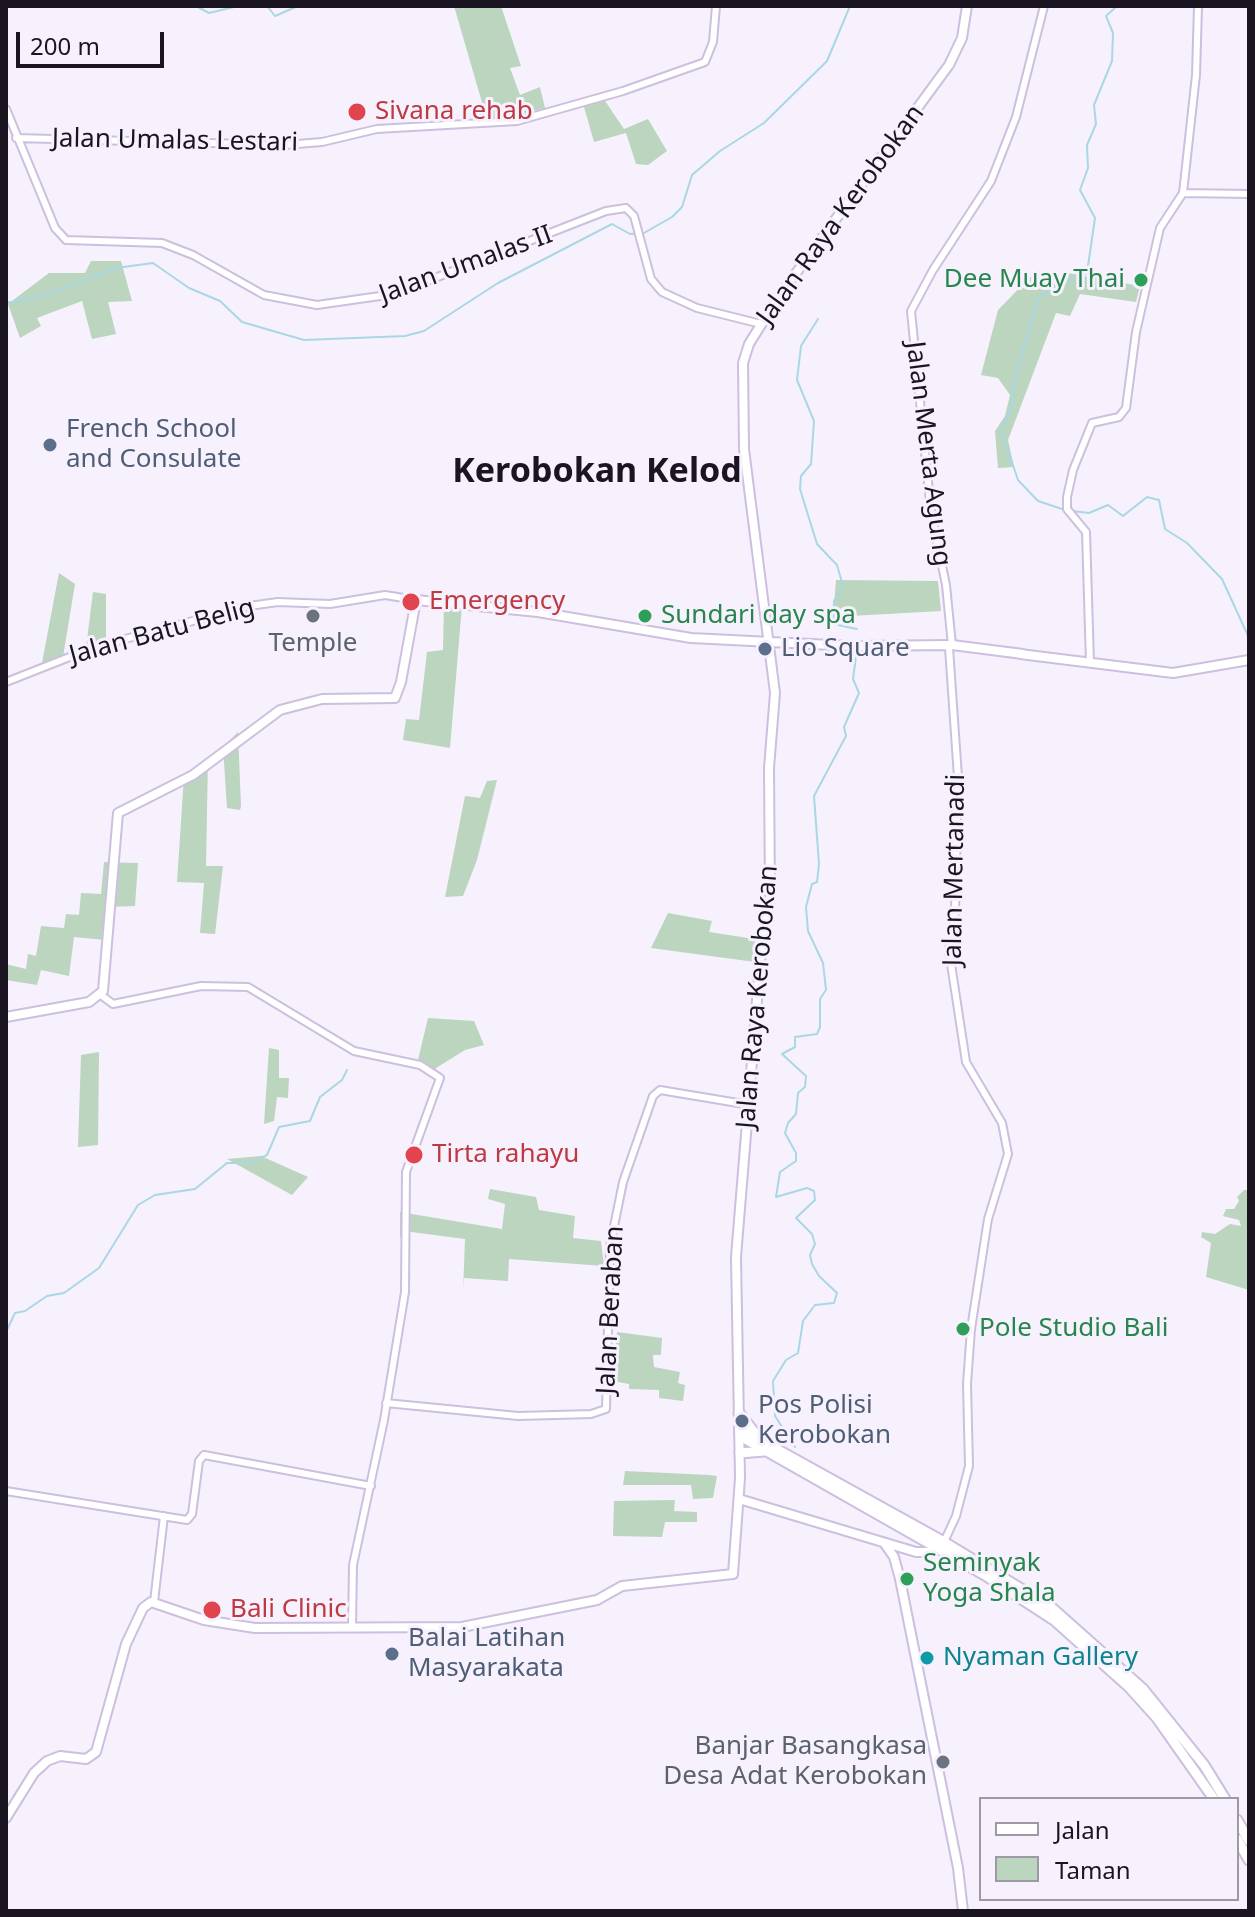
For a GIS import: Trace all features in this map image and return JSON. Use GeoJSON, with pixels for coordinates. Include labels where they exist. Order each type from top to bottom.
{"type":"FeatureCollection","features":[{"type":"Feature","properties":{"kind":"highway"},"geometry":{"type":"LineString","coordinates":[[739,1413],[750,1429],[775,1451]]}},
{"type":"Feature","properties":{"kind":"highway"},"geometry":{"type":"LineString","coordinates":[[740,1432],[1031,1593],[1100,1648],[1152,1699],[1204,1765],[1224,1797]]}},
{"type":"Feature","properties":{"kind":"highway"},"geometry":{"type":"LineString","coordinates":[[740,1454],[754,1449],[775,1451]]}},
{"type":"Feature","properties":{"kind":"highway"},"geometry":{"type":"LineString","coordinates":[[941,1545],[1033,1604],[1097,1657],[1157,1718],[1213,1797]]}},
{"type":"Feature","properties":{"kind":"highway"},"geometry":{"type":"LineString","coordinates":[[1239,1824],[1249,1841]]}},
{"type":"Feature","properties":{"kind":"highway"},"geometry":{"type":"LineString","coordinates":[[1239,1842],[1249,1860]]}},
{"type":"Feature","properties":{"kind":"main road","name":"Jalan Raya Kerobokan"},"geometry":{"type":"LineString","coordinates":[[352,1628],[483,1624],[601,1599],[618,1587],[671,1579],[728,1578],[733,1573],[740,1454],[736,1257],[761,951],[771,881],[769,768],[775,693],[742,416],[743,363],[761,324],[812,249],[949,65],[962,38],[967,6]]}},
{"type":"Feature","properties":{"kind":"main road"},"geometry":{"type":"LineString","coordinates":[[6,1017],[84,1003],[101,995],[105,984],[118,813],[193,775],[280,710],[322,699],[395,698],[401,682],[416,600],[538,612],[669,636],[771,643],[951,647],[1175,673],[1249,660]]}},
{"type":"Feature","properties":{"kind":"main road"},"geometry":{"type":"LineString","coordinates":[[755,641],[765,639],[769,630]]}},
{"type":"Feature","properties":{"kind":"main road"},"geometry":{"type":"LineString","coordinates":[[739,1499],[916,1552],[941,1545]]}},
{"type":"Feature","properties":{"kind":"main road"},"geometry":{"type":"LineString","coordinates":[[885,1544],[894,1557],[900,1579],[958,1868],[963,1911]]}},
{"type":"Feature","properties":{"kind":"main road"},"geometry":{"type":"LineString","coordinates":[[6,1818],[34,1773],[47,1761],[60,1756],[86,1759],[96,1752],[126,1644],[152,1603],[221,1624],[352,1628]]}},
{"type":"Feature","properties":{"kind":"street","name":"Jalan Umalas Lestari"},"geometry":{"type":"LineString","coordinates":[[16,138],[293,145],[377,129],[510,122],[623,91],[706,60],[713,42],[716,6]]}},
{"type":"Feature","properties":{"kind":"street","name":"Jalan Merta Agung"},"geometry":{"type":"LineString","coordinates":[[951,647],[949,607],[931,512],[911,311],[933,270],[991,181],[1016,117],[1044,6]]}},
{"type":"Feature","properties":{"kind":"street"},"geometry":{"type":"LineString","coordinates":[[1090,663],[1086,532],[1068,510],[1073,470],[1092,423],[1119,417],[1125,411],[1136,332],[1160,228],[1183,193],[1196,75],[1198,6]]}},
{"type":"Feature","properties":{"kind":"street"},"geometry":{"type":"LineString","coordinates":[[6,109],[16,138]]}},
{"type":"Feature","properties":{"kind":"street","name":"Jalan Umalas II"},"geometry":{"type":"LineString","coordinates":[[16,138],[61,238],[162,243],[193,255],[252,289],[287,302],[341,304],[394,294],[606,211],[630,208],[651,279],[674,300],[761,324]]}},
{"type":"Feature","properties":{"kind":"street"},"geometry":{"type":"LineString","coordinates":[[1183,193],[1249,194]]}},
{"type":"Feature","properties":{"kind":"street","name":"Jalan Batu Belig"},"geometry":{"type":"LineString","coordinates":[[6,682],[85,650],[249,606],[278,602],[330,604],[385,595],[416,600]]}},
{"type":"Feature","properties":{"kind":"street","name":"Jalan Mertanadi"},"geometry":{"type":"LineString","coordinates":[[941,1545],[956,1516],[969,1466],[969,1352],[987,1232],[1008,1154],[1002,1123],[966,1062],[949,951],[955,913],[958,787],[951,647]]}},
{"type":"Feature","properties":{"kind":"street"},"geometry":{"type":"LineString","coordinates":[[101,995],[113,1004],[201,986],[248,987],[354,1051],[409,1062],[438,1075],[438,1088],[405,1176],[405,1292],[371,1486],[353,1565],[352,1628]]}},
{"type":"Feature","properties":{"kind":"street","name":"Jalan Beraban"},"geometry":{"type":"LineString","coordinates":[[386,1403],[518,1416],[591,1414],[606,1409],[610,1246],[623,1182],[651,1100],[660,1090],[750,1105]]}},
{"type":"Feature","properties":{"kind":"street"},"geometry":{"type":"LineString","coordinates":[[6,1491],[187,1520],[192,1514],[199,1461],[204,1455],[371,1486]]}},
{"type":"Feature","properties":{"kind":"street"},"geometry":{"type":"LineString","coordinates":[[152,1603],[164,1516]]}},
{"type":"Feature","properties":{"kind":"green space"},"geometry":{"type":"Polygon","coordinates":[[[454,6],[501,6],[521,66],[510,68],[520,95],[540,87],[545,108],[488,123],[454,6]]]}},
{"type":"Feature","properties":{"kind":"green space"},"geometry":{"type":"Polygon","coordinates":[[[601,95],[624,129],[648,119],[667,151],[648,165],[636,164],[626,133],[594,142],[582,100],[601,95]]]}},
{"type":"Feature","properties":{"kind":"green space"},"geometry":{"type":"Polygon","coordinates":[[[91,261],[121,261],[132,301],[108,302],[116,334],[92,339],[82,301],[37,318],[41,326],[20,338],[8,304],[49,273],[85,273],[91,261]]]}},
{"type":"Feature","properties":{"kind":"green space"},"geometry":{"type":"Polygon","coordinates":[[[1037,270],[1056,282],[1063,272],[1140,286],[1136,302],[1080,294],[1070,316],[1056,313],[1008,440],[1014,467],[998,468],[995,431],[1005,416],[1010,395],[998,378],[981,375],[998,310],[1037,270]]]}},
{"type":"Feature","properties":{"kind":"green space"},"geometry":{"type":"Polygon","coordinates":[[[59,573],[75,584],[63,657],[41,668],[59,573]]]}},
{"type":"Feature","properties":{"kind":"green space"},"geometry":{"type":"Polygon","coordinates":[[[836,580],[938,581],[941,611],[833,617],[836,580]]]}},
{"type":"Feature","properties":{"kind":"green space"},"geometry":{"type":"Polygon","coordinates":[[[93,592],[106,594],[106,641],[86,648],[93,592]]]}},
{"type":"Feature","properties":{"kind":"green space"},"geometry":{"type":"Polygon","coordinates":[[[444,603],[462,606],[450,748],[403,740],[406,719],[419,720],[427,652],[443,650],[444,603]]]}},
{"type":"Feature","properties":{"kind":"green space"},"geometry":{"type":"Polygon","coordinates":[[[238,732],[240,810],[227,808],[223,747],[238,732]]]}},
{"type":"Feature","properties":{"kind":"green space"},"geometry":{"type":"Polygon","coordinates":[[[208,758],[206,866],[223,866],[215,934],[200,933],[204,883],[177,882],[184,776],[208,758]]]}},
{"type":"Feature","properties":{"kind":"green space"},"geometry":{"type":"Polygon","coordinates":[[[497,780],[477,860],[463,896],[445,897],[465,796],[480,798],[487,781],[497,780]]]}},
{"type":"Feature","properties":{"kind":"green space"},"geometry":{"type":"Polygon","coordinates":[[[104,862],[138,863],[135,906],[108,907],[105,940],[74,937],[69,976],[41,970],[37,985],[6,980],[6,964],[26,969],[28,954],[36,956],[41,926],[64,928],[66,914],[79,915],[81,893],[101,894],[104,862]]]}},
{"type":"Feature","properties":{"kind":"green space"},"geometry":{"type":"Polygon","coordinates":[[[668,913],[712,921],[709,932],[755,939],[755,962],[651,948],[668,913]]]}},
{"type":"Feature","properties":{"kind":"green space"},"geometry":{"type":"Polygon","coordinates":[[[428,1018],[474,1021],[484,1045],[465,1050],[436,1068],[435,1076],[417,1064],[428,1018]]]}},
{"type":"Feature","properties":{"kind":"green space"},"geometry":{"type":"Polygon","coordinates":[[[269,1048],[279,1050],[279,1078],[289,1078],[288,1098],[277,1097],[274,1121],[264,1124],[269,1048]]]}},
{"type":"Feature","properties":{"kind":"green space"},"geometry":{"type":"Polygon","coordinates":[[[99,1052],[98,1145],[78,1147],[81,1055],[99,1052]]]}},
{"type":"Feature","properties":{"kind":"green space"},"geometry":{"type":"Polygon","coordinates":[[[261,1156],[308,1177],[292,1195],[227,1159],[261,1156]]]}},
{"type":"Feature","properties":{"kind":"green space"},"geometry":{"type":"Polygon","coordinates":[[[490,1189],[536,1197],[539,1210],[575,1216],[573,1238],[601,1241],[604,1266],[509,1259],[508,1281],[464,1278],[463,1292],[465,1239],[404,1231],[400,1238],[400,1212],[502,1229],[505,1204],[488,1199],[490,1189]]]}},
{"type":"Feature","properties":{"kind":"green space"},"geometry":{"type":"Polygon","coordinates":[[[1244,1190],[1249,1190],[1249,1290],[1206,1277],[1211,1243],[1201,1237],[1202,1232],[1215,1234],[1230,1224],[1241,1226],[1239,1220],[1223,1216],[1226,1209],[1234,1209],[1239,1201],[1237,1197],[1244,1190]]]}},
{"type":"Feature","properties":{"kind":"green space"},"geometry":{"type":"Polygon","coordinates":[[[617,1332],[662,1338],[661,1355],[653,1355],[654,1367],[680,1372],[678,1383],[685,1385],[683,1401],[659,1398],[659,1390],[629,1389],[629,1384],[613,1381],[617,1332]]]}},
{"type":"Feature","properties":{"kind":"green space"},"geometry":{"type":"Polygon","coordinates":[[[625,1471],[717,1476],[713,1498],[693,1499],[691,1485],[623,1485],[625,1471]]]}},
{"type":"Feature","properties":{"kind":"green space"},"geometry":{"type":"Polygon","coordinates":[[[675,1500],[674,1511],[697,1512],[697,1522],[665,1522],[662,1537],[613,1536],[614,1501],[675,1500]]]}},
{"type":"Feature","properties":{"kind":"waterway"},"geometry":{"type":"LineString","coordinates":[[196,6],[209,13],[238,6]]}},
{"type":"Feature","properties":{"kind":"waterway"},"geometry":{"type":"LineString","coordinates":[[267,6],[275,16],[298,6]]}},
{"type":"Feature","properties":{"kind":"waterway"},"geometry":{"type":"LineString","coordinates":[[6,303],[40,297],[116,268],[153,263],[189,288],[220,301],[242,322],[304,340],[405,336],[424,331],[498,283],[612,224],[630,234],[644,233],[672,217],[682,207],[692,175],[720,151],[764,123],[827,61],[850,6]]}},
{"type":"Feature","properties":{"kind":"waterway"},"geometry":{"type":"LineString","coordinates":[[1065,510],[1038,501],[1018,480],[1001,430],[1012,408],[1013,386],[1037,300],[1051,288],[1087,273],[1095,218],[1080,190],[1088,168],[1087,145],[1096,124],[1094,105],[1112,61],[1113,33],[1106,16],[1117,6]]}},
{"type":"Feature","properties":{"kind":"waterway"},"geometry":{"type":"LineString","coordinates":[[818,319],[801,346],[797,380],[814,421],[811,464],[801,476],[800,489],[817,544],[837,565],[843,586],[834,601],[833,624],[857,629]]}},
{"type":"Feature","properties":{"kind":"waterway"},"geometry":{"type":"LineString","coordinates":[[1072,511],[1089,513],[1108,505],[1123,516],[1147,497],[1159,500],[1165,529],[1187,543],[1222,579],[1249,638]]}},
{"type":"Feature","properties":{"kind":"waterway"},"geometry":{"type":"LineString","coordinates":[[795,1037],[817,1034],[820,999],[826,990],[823,963],[808,931],[806,907],[812,884],[817,882],[819,864],[814,796],[846,736],[844,727],[859,693],[853,679],[856,656]]}},
{"type":"Feature","properties":{"kind":"waterway"},"geometry":{"type":"LineString","coordinates":[[795,1039],[795,1047],[782,1054],[806,1076],[805,1087],[798,1093],[796,1114],[788,1123],[785,1133],[796,1153],[796,1161],[780,1172],[776,1197],[807,1188],[814,1191],[815,1200],[796,1218],[812,1234],[815,1244],[810,1255],[812,1264],[819,1276],[837,1293],[834,1303],[815,1305],[803,1321],[798,1353],[786,1360],[773,1381],[775,1416],[795,1447]]}},
{"type":"Feature","properties":{"kind":"waterway"},"geometry":{"type":"LineString","coordinates":[[6,1332],[15,1313],[25,1311],[47,1296],[64,1293],[99,1268],[138,1205],[155,1195],[195,1189],[227,1163],[250,1163],[267,1155],[279,1127],[310,1121],[320,1097],[342,1080],[347,1070]]}},
{"type":"Feature","properties":{"kind":"place","name":"Sivana rehab"},"geometry":{"type":"Point","coordinates":[357,112]}},
{"type":"Feature","properties":{"kind":"place","name":"Dee Muay Thai"},"geometry":{"type":"Point","coordinates":[1141,280]}},
{"type":"Feature","properties":{"kind":"place","name":"French School and Consulate"},"geometry":{"type":"Point","coordinates":[50,445]}},
{"type":"Feature","properties":{"kind":"place","name":"Emergency"},"geometry":{"type":"Point","coordinates":[411,602]}},
{"type":"Feature","properties":{"kind":"place","name":"Temple"},"geometry":{"type":"Point","coordinates":[313,616]}},
{"type":"Feature","properties":{"kind":"place","name":"Sundari day spa"},"geometry":{"type":"Point","coordinates":[645,616]}},
{"type":"Feature","properties":{"kind":"place","name":"Lio Square"},"geometry":{"type":"Point","coordinates":[765,649]}},
{"type":"Feature","properties":{"kind":"place","name":"Tirta rahayu"},"geometry":{"type":"Point","coordinates":[414,1155]}},
{"type":"Feature","properties":{"kind":"place","name":"Pole Studio Bali"},"geometry":{"type":"Point","coordinates":[963,1329]}},
{"type":"Feature","properties":{"kind":"place","name":"Pos Polisi Kerobokan"},"geometry":{"type":"Point","coordinates":[742,1421]}},
{"type":"Feature","properties":{"kind":"place","name":"Seminyak Yoga Shala"},"geometry":{"type":"Point","coordinates":[907,1579]}},
{"type":"Feature","properties":{"kind":"place","name":"Bali Clinic"},"geometry":{"type":"Point","coordinates":[212,1610]}},
{"type":"Feature","properties":{"kind":"place","name":"Balai Latihan Masyarakata"},"geometry":{"type":"Point","coordinates":[392,1654]}},
{"type":"Feature","properties":{"kind":"place","name":"Nyaman Gallery"},"geometry":{"type":"Point","coordinates":[927,1658]}},
{"type":"Feature","properties":{"kind":"place","name":"Banjar Basangkasa Desa Adat Kerobokan"},"geometry":{"type":"Point","coordinates":[943,1762]}},
{"type":"Feature","properties":{"kind":"district","name":"Kerobokan Kelod"},"geometry":{"type":"Point","coordinates":[597,472]}}]}
